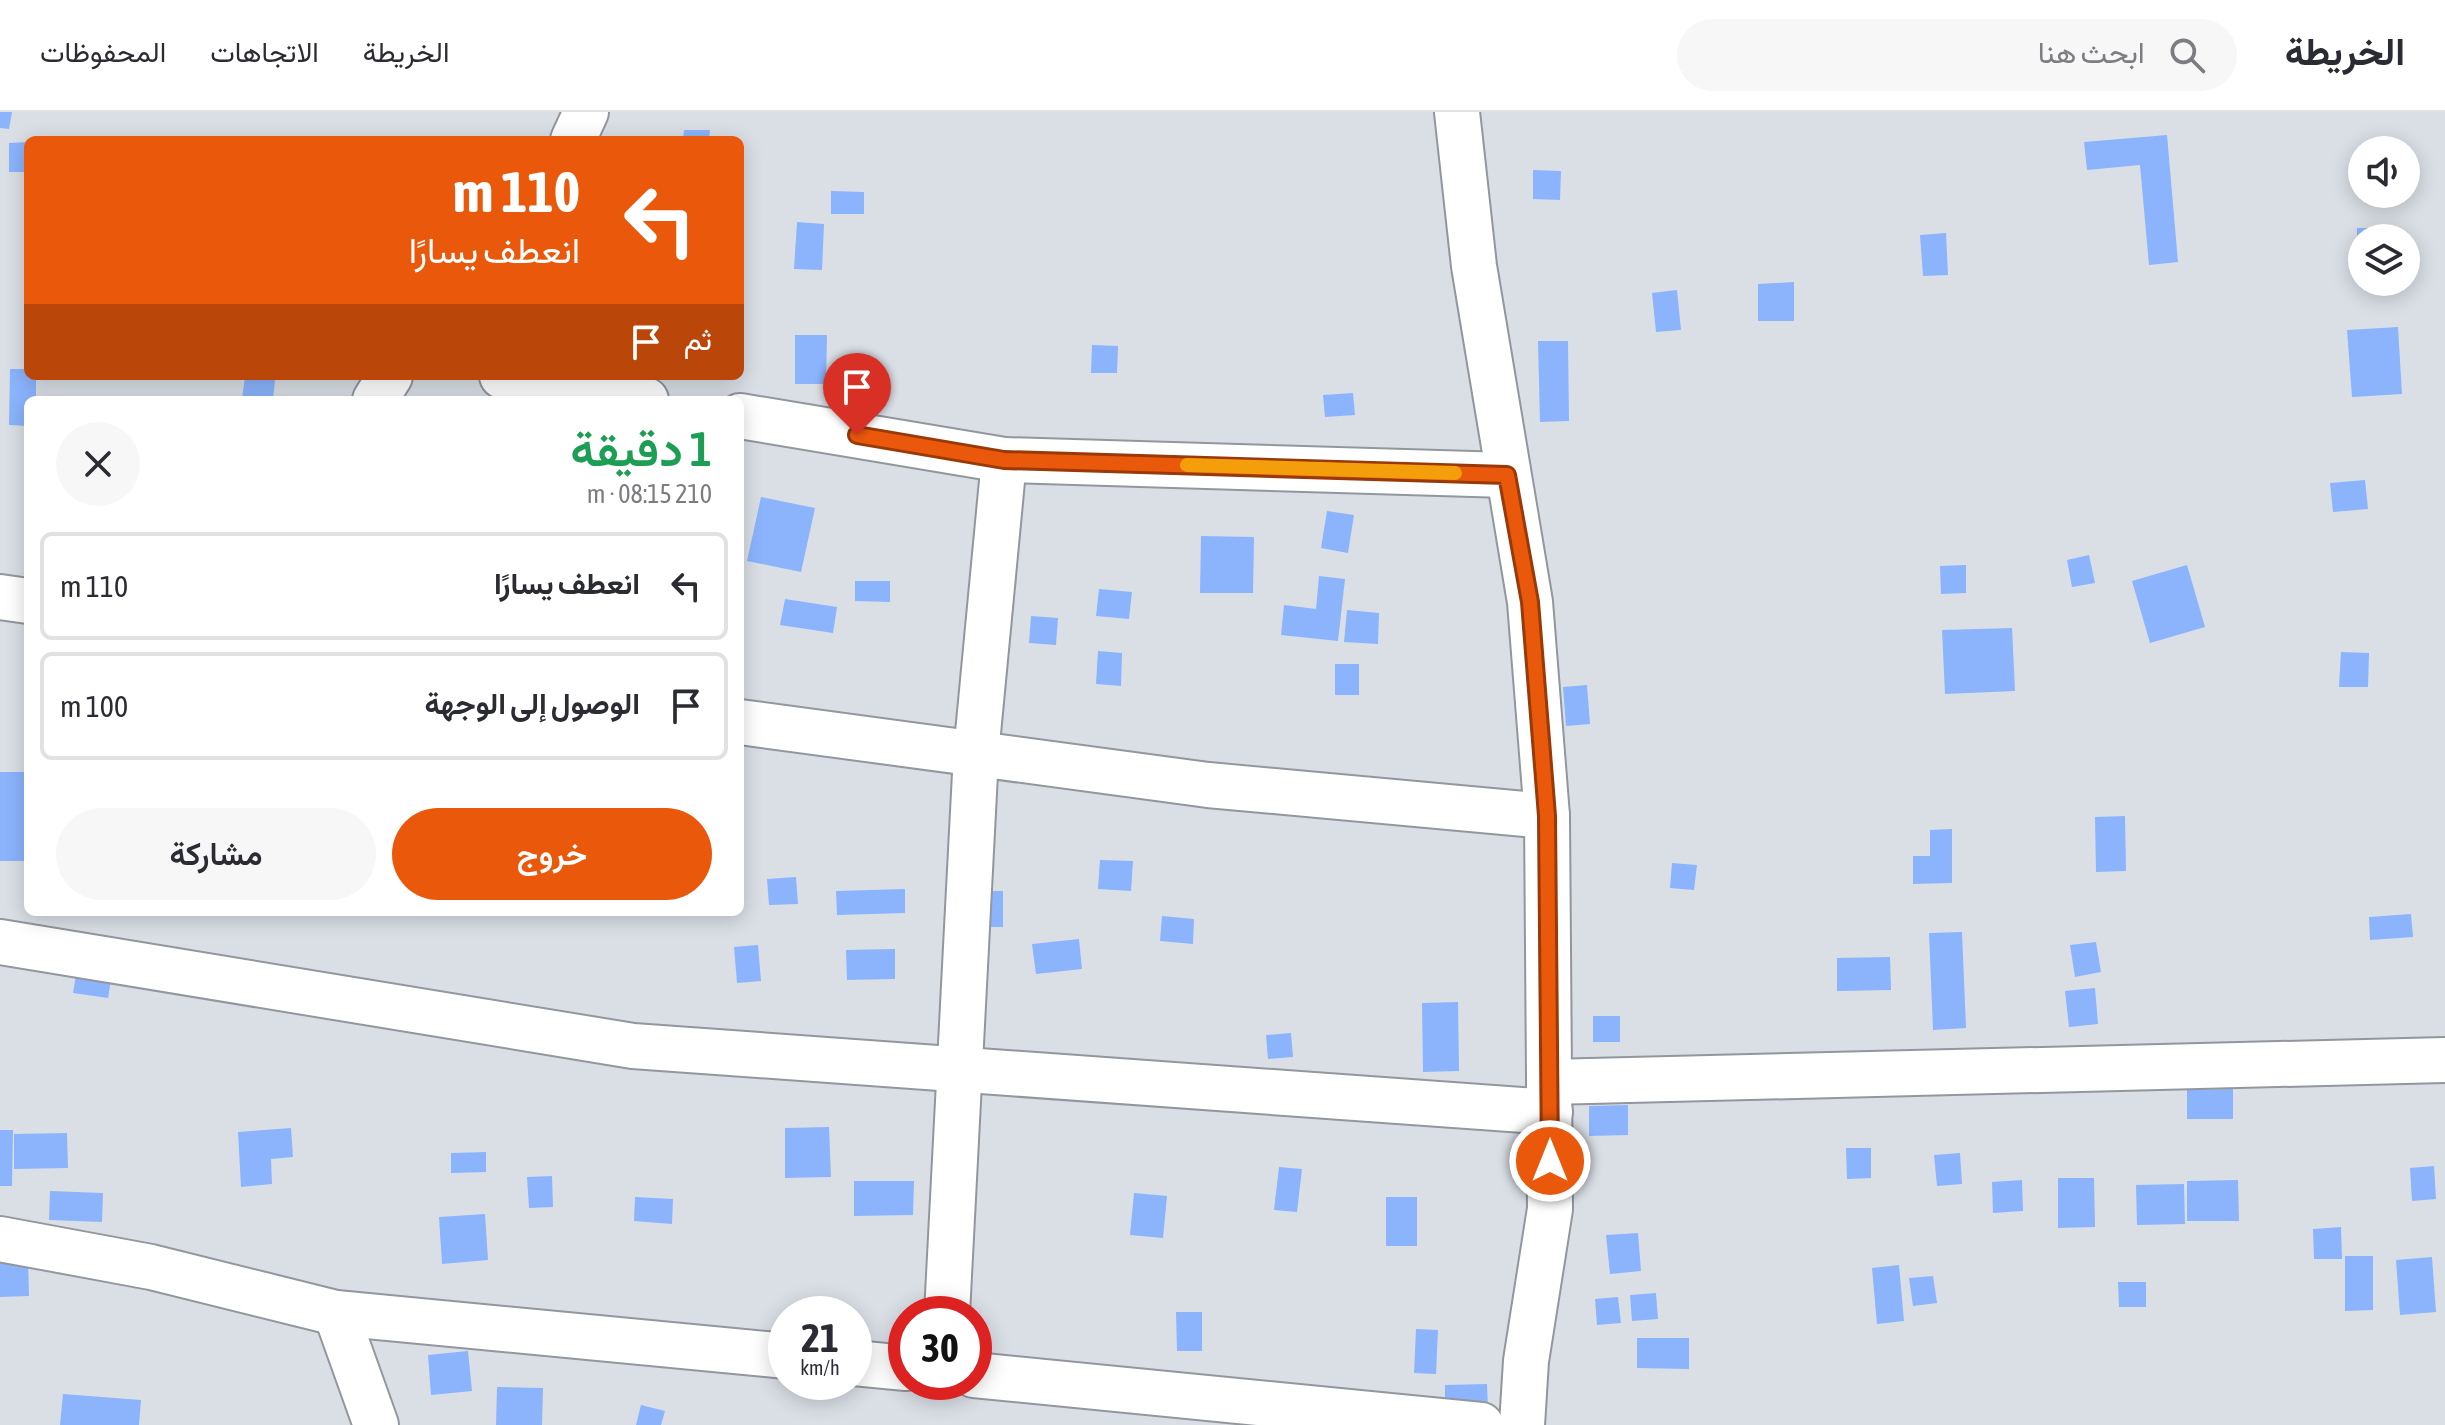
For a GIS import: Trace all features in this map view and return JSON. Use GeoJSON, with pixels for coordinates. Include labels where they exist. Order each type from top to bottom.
{"type":"FeatureCollection","features":[{"type":"Feature","properties":{"kind":"street"},"geometry":{"type":"LineString","coordinates":[[575,136],[586,112]]}},
{"type":"Feature","properties":{"kind":"street"},"geometry":{"type":"LineString","coordinates":[[1457,112],[1474,266],[1530,602],[1547,816],[1550,1209],[1526,1361],[1522,1425]]}},
{"type":"Feature","properties":{"kind":"street"},"geometry":{"type":"LineString","coordinates":[[526,380],[622,396]]}},
{"type":"Feature","properties":{"kind":"street"},"geometry":{"type":"LineString","coordinates":[[744,417],[1004,460],[1507,475]]}},
{"type":"Feature","properties":{"kind":"street"},"geometry":{"type":"LineString","coordinates":[[948,1296],[976,754],[1004,460]]}},
{"type":"Feature","properties":{"kind":"street"},"geometry":{"type":"LineString","coordinates":[[0,597],[24,600]]}},
{"type":"Feature","properties":{"kind":"street"},"geometry":{"type":"LineString","coordinates":[[744,723],[1208,785],[1547,816]]}},
{"type":"Feature","properties":{"kind":"street"},"geometry":{"type":"LineString","coordinates":[[0,942],[633,1046],[959,1070],[1550,1097],[2445,1060]]}},
{"type":"Feature","properties":{"kind":"street"},"geometry":{"type":"LineString","coordinates":[[0,1239],[151,1267],[336,1313],[768,1354]]}},
{"type":"Feature","properties":{"kind":"street"},"geometry":{"type":"LineString","coordinates":[[336,1313],[376,1425]]}},
{"type":"Feature","properties":{"kind":"street"},"geometry":{"type":"LineString","coordinates":[[992,1377],[1481,1425]]}},
{"type":"Feature","properties":{"kind":"building"},"geometry":{"type":"Polygon","coordinates":[[[0,112],[12,112],[9,129],[0,128],[0,112]]]}},
{"type":"Feature","properties":{"kind":"building"},"geometry":{"type":"Polygon","coordinates":[[[684,130],[710,130],[709,136],[683,136],[684,130]]]}},
{"type":"Feature","properties":{"kind":"building"},"geometry":{"type":"Polygon","coordinates":[[[2167,135],[2178,262],[2149,265],[2140,165],[2087,170],[2084,142],[2167,135]]]}},
{"type":"Feature","properties":{"kind":"building"},"geometry":{"type":"Polygon","coordinates":[[[24,142],[24,172],[9,172],[9,143],[24,142]]]}},
{"type":"Feature","properties":{"kind":"building"},"geometry":{"type":"Polygon","coordinates":[[[1533,170],[1561,171],[1560,200],[1533,199],[1533,170]]]}},
{"type":"Feature","properties":{"kind":"building"},"geometry":{"type":"Polygon","coordinates":[[[831,191],[864,192],[864,214],[831,214],[831,191]]]}},
{"type":"Feature","properties":{"kind":"building"},"geometry":{"type":"Polygon","coordinates":[[[797,222],[824,224],[822,270],[794,269],[797,222]]]}},
{"type":"Feature","properties":{"kind":"building"},"geometry":{"type":"Polygon","coordinates":[[[1946,233],[1948,275],[1923,276],[1920,235],[1946,233]]]}},
{"type":"Feature","properties":{"kind":"building"},"geometry":{"type":"Polygon","coordinates":[[[1794,282],[1794,321],[1758,321],[1758,284],[1794,282]]]}},
{"type":"Feature","properties":{"kind":"building"},"geometry":{"type":"Polygon","coordinates":[[[1677,290],[1681,330],[1656,332],[1652,293],[1677,290]]]}},
{"type":"Feature","properties":{"kind":"building"},"geometry":{"type":"Polygon","coordinates":[[[2398,327],[2402,394],[2352,397],[2347,330],[2398,327]]]}},
{"type":"Feature","properties":{"kind":"building"},"geometry":{"type":"Polygon","coordinates":[[[795,335],[827,335],[826,384],[795,384],[795,335]]]}},
{"type":"Feature","properties":{"kind":"building"},"geometry":{"type":"Polygon","coordinates":[[[1538,341],[1568,341],[1569,421],[1540,422],[1538,341]]]}},
{"type":"Feature","properties":{"kind":"building"},"geometry":{"type":"Polygon","coordinates":[[[1092,345],[1118,346],[1117,373],[1091,373],[1092,345]]]}},
{"type":"Feature","properties":{"kind":"building"},"geometry":{"type":"Polygon","coordinates":[[[10,369],[24,369],[24,380],[36,380],[36,396],[24,396],[24,426],[9,425],[10,369]]]}},
{"type":"Feature","properties":{"kind":"building"},"geometry":{"type":"Polygon","coordinates":[[[244,380],[275,380],[273,396],[242,396],[244,380]]]}},
{"type":"Feature","properties":{"kind":"building"},"geometry":{"type":"Polygon","coordinates":[[[1353,393],[1355,415],[1325,417],[1323,395],[1353,393]]]}},
{"type":"Feature","properties":{"kind":"building"},"geometry":{"type":"Polygon","coordinates":[[[2365,480],[2368,509],[2333,512],[2330,483],[2365,480]]]}},
{"type":"Feature","properties":{"kind":"building"},"geometry":{"type":"Polygon","coordinates":[[[761,497],[815,508],[801,572],[747,561],[761,497]]]}},
{"type":"Feature","properties":{"kind":"building"},"geometry":{"type":"Polygon","coordinates":[[[1327,511],[1354,515],[1348,553],[1321,548],[1327,511]]]}},
{"type":"Feature","properties":{"kind":"building"},"geometry":{"type":"Polygon","coordinates":[[[1201,536],[1254,537],[1253,593],[1200,593],[1201,536]]]}},
{"type":"Feature","properties":{"kind":"building"},"geometry":{"type":"Polygon","coordinates":[[[2089,555],[2095,583],[2072,587],[2067,560],[2089,555]]]}},
{"type":"Feature","properties":{"kind":"building"},"geometry":{"type":"Polygon","coordinates":[[[1966,565],[1966,593],[1941,594],[1940,566],[1966,565]]]}},
{"type":"Feature","properties":{"kind":"building"},"geometry":{"type":"Polygon","coordinates":[[[2187,565],[2205,627],[2150,643],[2132,581],[2187,565]]]}},
{"type":"Feature","properties":{"kind":"building"},"geometry":{"type":"Polygon","coordinates":[[[1319,576],[1345,579],[1338,641],[1281,635],[1284,605],[1316,609],[1319,576]]]}},
{"type":"Feature","properties":{"kind":"building"},"geometry":{"type":"Polygon","coordinates":[[[855,581],[890,581],[890,602],[855,601],[855,581]]]}},
{"type":"Feature","properties":{"kind":"building"},"geometry":{"type":"Polygon","coordinates":[[[1099,589],[1132,592],[1129,619],[1096,616],[1099,589]]]}},
{"type":"Feature","properties":{"kind":"building"},"geometry":{"type":"Polygon","coordinates":[[[785,599],[837,607],[833,633],[780,625],[785,599]]]}},
{"type":"Feature","properties":{"kind":"building"},"geometry":{"type":"Polygon","coordinates":[[[1347,610],[1379,613],[1378,644],[1344,642],[1347,610]]]}},
{"type":"Feature","properties":{"kind":"building"},"geometry":{"type":"Polygon","coordinates":[[[1031,616],[1058,618],[1056,645],[1029,643],[1031,616]]]}},
{"type":"Feature","properties":{"kind":"building"},"geometry":{"type":"Polygon","coordinates":[[[2012,628],[2015,691],[1945,694],[1942,630],[2012,628]]]}},
{"type":"Feature","properties":{"kind":"building"},"geometry":{"type":"Polygon","coordinates":[[[1098,651],[1122,653],[1121,686],[1096,684],[1098,651]]]}},
{"type":"Feature","properties":{"kind":"building"},"geometry":{"type":"Polygon","coordinates":[[[2341,652],[2369,653],[2368,687],[2339,687],[2341,652]]]}},
{"type":"Feature","properties":{"kind":"building"},"geometry":{"type":"Polygon","coordinates":[[[1335,664],[1359,664],[1359,695],[1335,695],[1335,664]]]}},
{"type":"Feature","properties":{"kind":"building"},"geometry":{"type":"Polygon","coordinates":[[[1587,685],[1590,724],[1566,726],[1563,687],[1587,685]]]}},
{"type":"Feature","properties":{"kind":"building"},"geometry":{"type":"Polygon","coordinates":[[[0,772],[24,772],[24,861],[0,861],[0,772]]]}},
{"type":"Feature","properties":{"kind":"building"},"geometry":{"type":"Polygon","coordinates":[[[2125,816],[2126,871],[2096,872],[2095,817],[2125,816]]]}},
{"type":"Feature","properties":{"kind":"building"},"geometry":{"type":"Polygon","coordinates":[[[1952,829],[1952,883],[1913,884],[1913,856],[1930,856],[1930,830],[1952,829]]]}},
{"type":"Feature","properties":{"kind":"building"},"geometry":{"type":"Polygon","coordinates":[[[1100,860],[1133,861],[1131,891],[1098,889],[1100,860]]]}},
{"type":"Feature","properties":{"kind":"building"},"geometry":{"type":"Polygon","coordinates":[[[1672,863],[1697,865],[1694,890],[1670,888],[1672,863]]]}},
{"type":"Feature","properties":{"kind":"building"},"geometry":{"type":"Polygon","coordinates":[[[796,877],[798,904],[769,905],[767,879],[796,877]]]}},
{"type":"Feature","properties":{"kind":"building"},"geometry":{"type":"Polygon","coordinates":[[[905,889],[905,913],[837,915],[836,891],[905,889]]]}},
{"type":"Feature","properties":{"kind":"building"},"geometry":{"type":"Polygon","coordinates":[[[987,891],[1003,891],[1003,927],[987,927],[987,891]]]}},
{"type":"Feature","properties":{"kind":"building"},"geometry":{"type":"Polygon","coordinates":[[[2411,914],[2413,937],[2370,940],[2369,917],[2411,914]]]}},
{"type":"Feature","properties":{"kind":"building"},"geometry":{"type":"Polygon","coordinates":[[[1162,916],[1194,919],[1193,944],[1160,941],[1162,916]]]}},
{"type":"Feature","properties":{"kind":"building"},"geometry":{"type":"Polygon","coordinates":[[[1962,932],[1966,1028],[1933,1030],[1929,933],[1962,932]]]}},
{"type":"Feature","properties":{"kind":"building"},"geometry":{"type":"Polygon","coordinates":[[[1079,939],[1082,969],[1036,974],[1032,944],[1079,939]]]}},
{"type":"Feature","properties":{"kind":"building"},"geometry":{"type":"Polygon","coordinates":[[[2096,942],[2101,972],[2075,977],[2070,945],[2096,942]]]}},
{"type":"Feature","properties":{"kind":"building"},"geometry":{"type":"Polygon","coordinates":[[[758,945],[761,981],[737,983],[734,947],[758,945]]]}},
{"type":"Feature","properties":{"kind":"building"},"geometry":{"type":"Polygon","coordinates":[[[895,949],[895,979],[847,980],[846,950],[895,949]]]}},
{"type":"Feature","properties":{"kind":"building"},"geometry":{"type":"Polygon","coordinates":[[[1890,957],[1891,990],[1837,991],[1837,958],[1890,957]]]}},
{"type":"Feature","properties":{"kind":"building"},"geometry":{"type":"Polygon","coordinates":[[[78,963],[113,968],[108,998],[73,993],[78,963]]]}},
{"type":"Feature","properties":{"kind":"building"},"geometry":{"type":"Polygon","coordinates":[[[2095,988],[2098,1024],[2069,1027],[2065,991],[2095,988]]]}},
{"type":"Feature","properties":{"kind":"building"},"geometry":{"type":"Polygon","coordinates":[[[1458,1002],[1459,1071],[1423,1072],[1422,1003],[1458,1002]]]}},
{"type":"Feature","properties":{"kind":"building"},"geometry":{"type":"Polygon","coordinates":[[[1593,1016],[1620,1016],[1620,1042],[1593,1042],[1593,1016]]]}},
{"type":"Feature","properties":{"kind":"building"},"geometry":{"type":"Polygon","coordinates":[[[1291,1033],[1293,1057],[1268,1059],[1266,1035],[1291,1033]]]}},
{"type":"Feature","properties":{"kind":"building"},"geometry":{"type":"Polygon","coordinates":[[[2233,1089],[2233,1119],[2187,1119],[2187,1090],[2233,1089]]]}},
{"type":"Feature","properties":{"kind":"building"},"geometry":{"type":"Polygon","coordinates":[[[1628,1105],[1628,1135],[1589,1136],[1589,1106],[1628,1105]]]}},
{"type":"Feature","properties":{"kind":"building"},"geometry":{"type":"Polygon","coordinates":[[[829,1127],[831,1177],[785,1178],[785,1128],[829,1127]]]}},
{"type":"Feature","properties":{"kind":"building"},"geometry":{"type":"Polygon","coordinates":[[[291,1128],[293,1157],[271,1159],[272,1184],[241,1187],[238,1132],[291,1128]]]}},
{"type":"Feature","properties":{"kind":"building"},"geometry":{"type":"Polygon","coordinates":[[[0,1130],[13,1130],[12,1186],[0,1186],[0,1130]]]}},
{"type":"Feature","properties":{"kind":"building"},"geometry":{"type":"Polygon","coordinates":[[[67,1133],[68,1168],[14,1169],[14,1134],[67,1133]]]}},
{"type":"Feature","properties":{"kind":"building"},"geometry":{"type":"Polygon","coordinates":[[[1846,1148],[1871,1148],[1871,1178],[1847,1179],[1846,1148]]]}},
{"type":"Feature","properties":{"kind":"building"},"geometry":{"type":"Polygon","coordinates":[[[486,1152],[486,1172],[451,1173],[451,1153],[486,1152]]]}},
{"type":"Feature","properties":{"kind":"building"},"geometry":{"type":"Polygon","coordinates":[[[1960,1153],[1962,1184],[1937,1186],[1934,1155],[1960,1153]]]}},
{"type":"Feature","properties":{"kind":"building"},"geometry":{"type":"Polygon","coordinates":[[[2434,1166],[2436,1199],[2412,1201],[2410,1168],[2434,1166]]]}},
{"type":"Feature","properties":{"kind":"building"},"geometry":{"type":"Polygon","coordinates":[[[1279,1167],[1302,1169],[1297,1212],[1274,1210],[1279,1167]]]}},
{"type":"Feature","properties":{"kind":"building"},"geometry":{"type":"Polygon","coordinates":[[[552,1176],[553,1207],[529,1208],[527,1177],[552,1176]]]}},
{"type":"Feature","properties":{"kind":"building"},"geometry":{"type":"Polygon","coordinates":[[[2058,1178],[2094,1178],[2095,1227],[2058,1228],[2058,1178]]]}},
{"type":"Feature","properties":{"kind":"building"},"geometry":{"type":"Polygon","coordinates":[[[2022,1180],[2023,1211],[1993,1213],[1992,1182],[2022,1180]]]}},
{"type":"Feature","properties":{"kind":"building"},"geometry":{"type":"Polygon","coordinates":[[[2238,1180],[2239,1221],[2187,1221],[2187,1181],[2238,1180]]]}},
{"type":"Feature","properties":{"kind":"building"},"geometry":{"type":"Polygon","coordinates":[[[854,1181],[914,1181],[913,1215],[854,1216],[854,1181]]]}},
{"type":"Feature","properties":{"kind":"building"},"geometry":{"type":"Polygon","coordinates":[[[2184,1184],[2185,1224],[2137,1225],[2136,1185],[2184,1184]]]}},
{"type":"Feature","properties":{"kind":"building"},"geometry":{"type":"Polygon","coordinates":[[[50,1191],[103,1193],[102,1222],[49,1220],[50,1191]]]}},
{"type":"Feature","properties":{"kind":"building"},"geometry":{"type":"Polygon","coordinates":[[[1134,1193],[1167,1196],[1163,1238],[1130,1235],[1134,1193]]]}},
{"type":"Feature","properties":{"kind":"building"},"geometry":{"type":"Polygon","coordinates":[[[635,1197],[673,1199],[672,1224],[634,1221],[635,1197]]]}},
{"type":"Feature","properties":{"kind":"building"},"geometry":{"type":"Polygon","coordinates":[[[1386,1197],[1417,1197],[1417,1246],[1386,1246],[1386,1197]]]}},
{"type":"Feature","properties":{"kind":"building"},"geometry":{"type":"Polygon","coordinates":[[[485,1214],[488,1260],[442,1264],[439,1217],[485,1214]]]}},
{"type":"Feature","properties":{"kind":"building"},"geometry":{"type":"Polygon","coordinates":[[[2341,1227],[2342,1259],[2314,1259],[2313,1229],[2341,1227]]]}},
{"type":"Feature","properties":{"kind":"building"},"geometry":{"type":"Polygon","coordinates":[[[1638,1233],[1641,1271],[1610,1274],[1606,1235],[1638,1233]]]}},
{"type":"Feature","properties":{"kind":"building"},"geometry":{"type":"Polygon","coordinates":[[[2345,1256],[2373,1256],[2373,1310],[2345,1311],[2345,1256]]]}},
{"type":"Feature","properties":{"kind":"building"},"geometry":{"type":"Polygon","coordinates":[[[2432,1257],[2436,1312],[2400,1315],[2396,1260],[2432,1257]]]}},
{"type":"Feature","properties":{"kind":"building"},"geometry":{"type":"Polygon","coordinates":[[[28,1259],[29,1296],[0,1297],[0,1260],[28,1259]]]}},
{"type":"Feature","properties":{"kind":"building"},"geometry":{"type":"Polygon","coordinates":[[[1899,1265],[1904,1321],[1877,1324],[1872,1268],[1899,1265]]]}},
{"type":"Feature","properties":{"kind":"building"},"geometry":{"type":"Polygon","coordinates":[[[1933,1276],[1937,1303],[1913,1306],[1909,1278],[1933,1276]]]}},
{"type":"Feature","properties":{"kind":"building"},"geometry":{"type":"Polygon","coordinates":[[[2118,1282],[2146,1282],[2146,1307],[2119,1307],[2118,1282]]]}},
{"type":"Feature","properties":{"kind":"building"},"geometry":{"type":"Polygon","coordinates":[[[1656,1293],[1658,1319],[1632,1321],[1630,1295],[1656,1293]]]}},
{"type":"Feature","properties":{"kind":"building"},"geometry":{"type":"Polygon","coordinates":[[[1618,1297],[1621,1323],[1597,1325],[1595,1299],[1618,1297]]]}},
{"type":"Feature","properties":{"kind":"building"},"geometry":{"type":"Polygon","coordinates":[[[1176,1312],[1202,1312],[1202,1351],[1177,1351],[1176,1312]]]}},
{"type":"Feature","properties":{"kind":"building"},"geometry":{"type":"Polygon","coordinates":[[[1416,1329],[1438,1330],[1436,1374],[1414,1373],[1416,1329]]]}},
{"type":"Feature","properties":{"kind":"building"},"geometry":{"type":"Polygon","coordinates":[[[1637,1338],[1689,1338],[1689,1369],[1637,1368],[1637,1338]]]}},
{"type":"Feature","properties":{"kind":"building"},"geometry":{"type":"Polygon","coordinates":[[[468,1351],[472,1391],[431,1395],[428,1355],[468,1351]]]}},
{"type":"Feature","properties":{"kind":"building"},"geometry":{"type":"Polygon","coordinates":[[[1487,1384],[1488,1409],[1445,1411],[1445,1385],[1487,1384]]]}},
{"type":"Feature","properties":{"kind":"building"},"geometry":{"type":"Polygon","coordinates":[[[497,1387],[543,1388],[542,1425],[496,1425],[497,1387]]]}},
{"type":"Feature","properties":{"kind":"building"},"geometry":{"type":"Polygon","coordinates":[[[63,1394],[141,1400],[139,1425],[60,1425],[63,1394]]]}},
{"type":"Feature","properties":{"kind":"building"},"geometry":{"type":"Polygon","coordinates":[[[641,1405],[665,1411],[661,1425],[636,1425],[641,1405]]]}},
{"type":"Feature","properties":{"kind":"slow traffic"},"geometry":{"type":"LineString","coordinates":[[1187,465],[1455,473]]}},
{"type":"Feature","properties":{"kind":"route"},"geometry":{"type":"LineString","coordinates":[[857,435],[1004,460],[1507,475],[1530,602],[1547,816],[1550,1161]]}}]}
